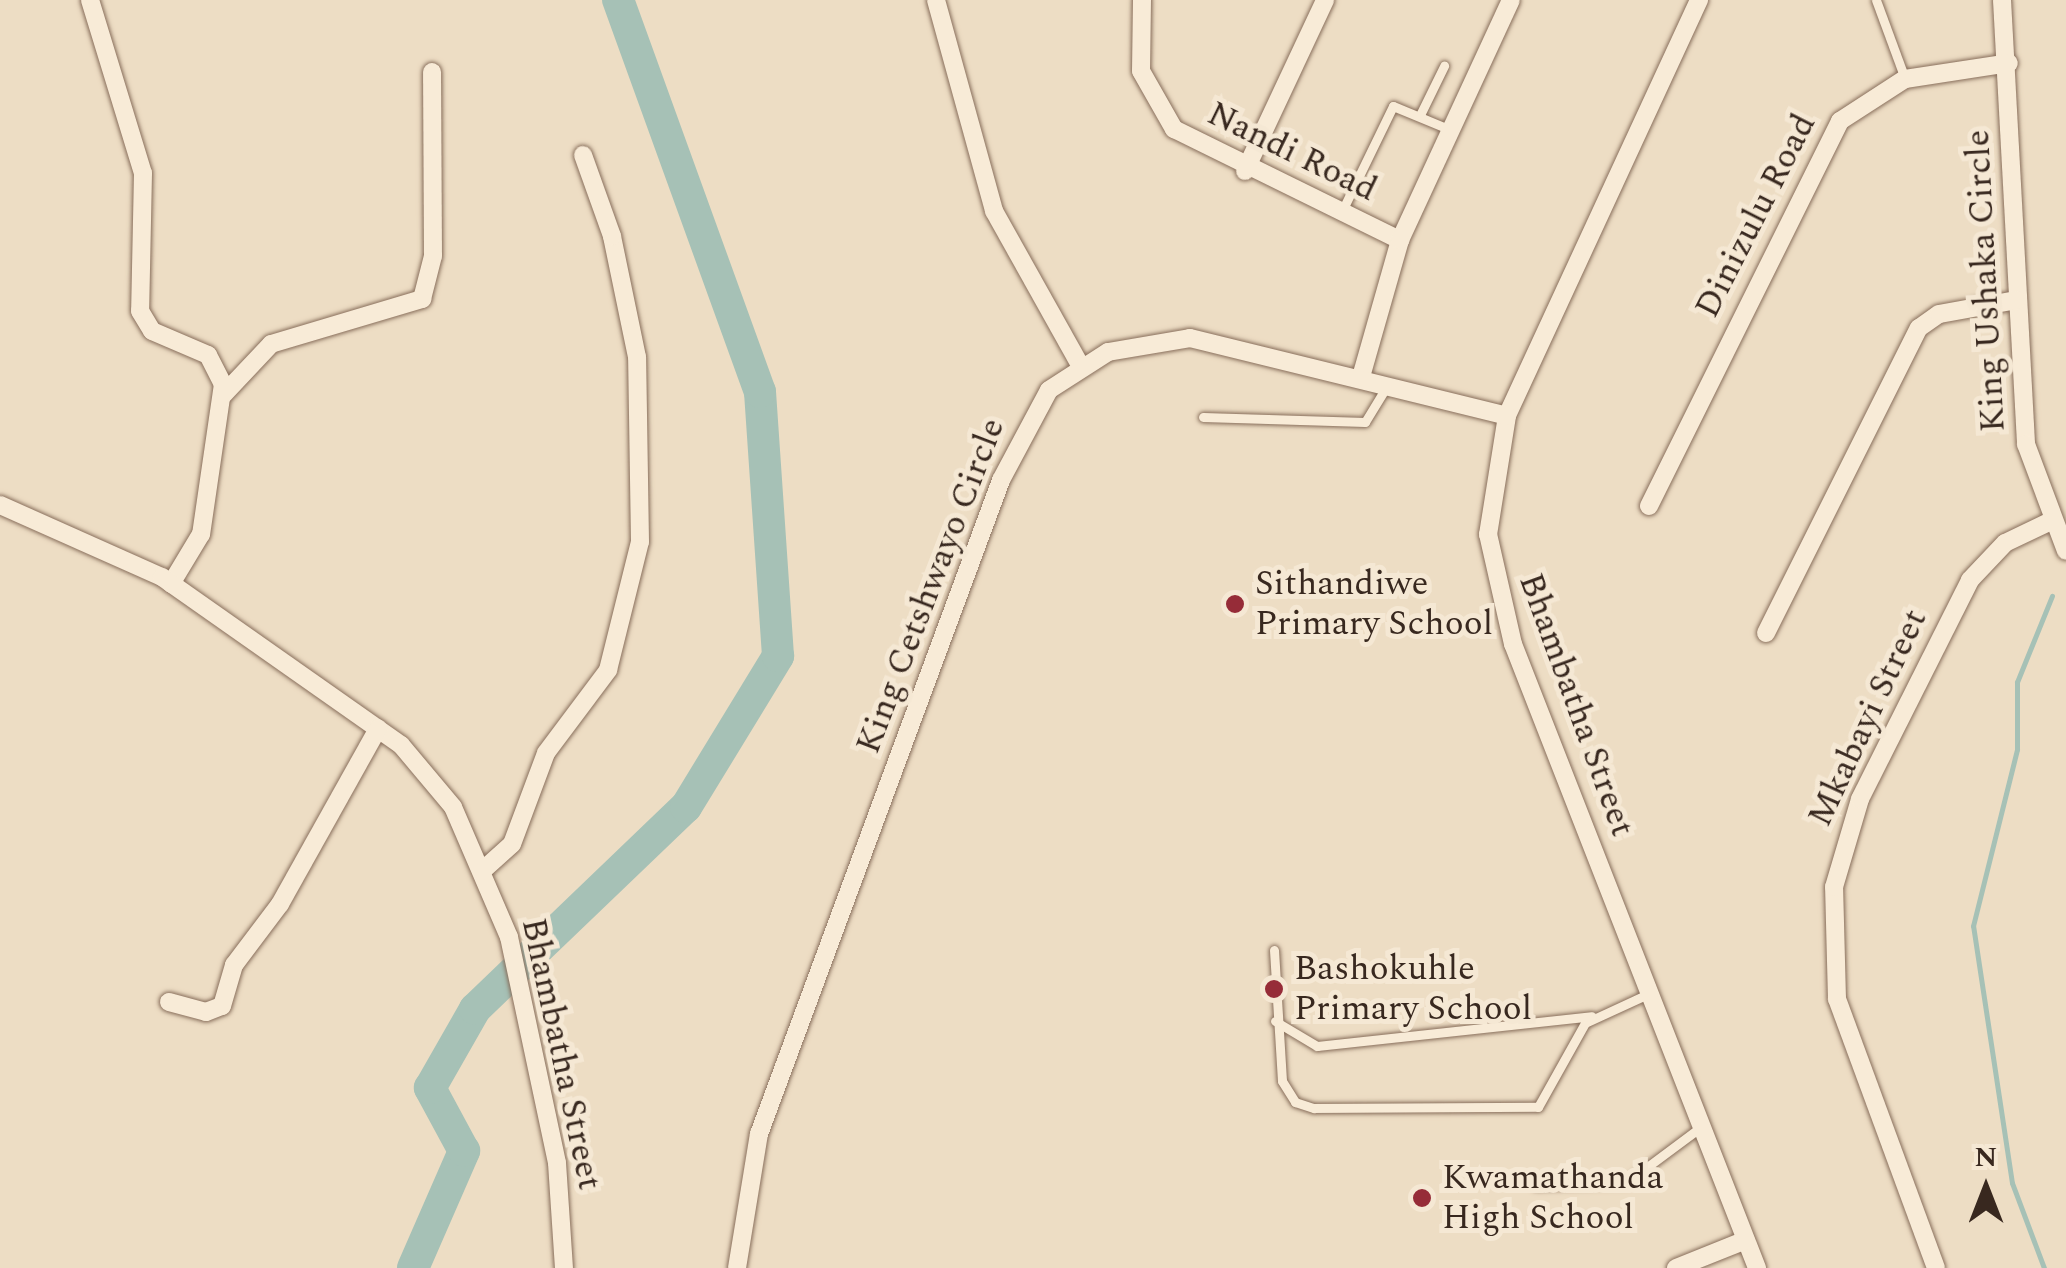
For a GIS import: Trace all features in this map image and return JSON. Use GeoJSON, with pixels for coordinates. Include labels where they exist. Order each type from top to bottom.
{"type":"FeatureCollection","features":[{"type":"Feature","properties":{"kind":"street"},"geometry":{"type":"LineString","coordinates":[[90,0],[143,173],[140,311],[152,331],[208,355],[223,395],[201,534],[171,584]]}},
{"type":"Feature","properties":{"kind":"street"},"geometry":{"type":"LineString","coordinates":[[936,0],[994,210],[1078,363],[1190,338],[1361,376],[1507,416]]}},
{"type":"Feature","properties":{"kind":"street","name":"Nandi Road"},"geometry":{"type":"LineString","coordinates":[[1142,0],[1141,71],[1159,111],[1195,147],[1400,240]]}},
{"type":"Feature","properties":{"kind":"street"},"geometry":{"type":"LineString","coordinates":[[1245,172],[1325,0]]}},
{"type":"Feature","properties":{"kind":"street"},"geometry":{"type":"LineString","coordinates":[[1361,376],[1400,240],[1511,0]]}},
{"type":"Feature","properties":{"kind":"street","name":"Bhambatha Street"},"geometry":{"type":"LineString","coordinates":[[1699,0],[1507,416],[1489,497],[1498,602],[1757,1268]]}},
{"type":"Feature","properties":{"kind":"street","name":"King Ushaka Circle"},"geometry":{"type":"LineString","coordinates":[[2002,0],[2009,63],[2026,444],[2049,522],[2066,551]]}},
{"type":"Feature","properties":{"kind":"street","name":"Dinizulu Road"},"geometry":{"type":"LineString","coordinates":[[1649,506],[1825,139],[1851,108],[1905,79],[2009,63]]}},
{"type":"Feature","properties":{"kind":"street"},"geometry":{"type":"LineString","coordinates":[[223,395],[271,344],[422,299],[433,256],[432,72]]}},
{"type":"Feature","properties":{"kind":"street"},"geometry":{"type":"LineString","coordinates":[[480,864],[512,844],[546,753],[608,670],[640,542],[636,356],[612,236],[584,156]]}},
{"type":"Feature","properties":{"kind":"street"},"geometry":{"type":"LineString","coordinates":[[1766,633],[1918,328],[1939,314],[2017,300]]}},
{"type":"Feature","properties":{"kind":"street","name":"King Cetshwayo Circle"},"geometry":{"type":"LineString","coordinates":[[737,1268],[759,1134],[976,544],[1026,426],[1078,363]]}},
{"type":"Feature","properties":{"kind":"street","name":"Bhambatha Street"},"geometry":{"type":"LineString","coordinates":[[0,505],[171,584],[378,729],[453,807],[509,937],[556,1164],[564,1268]]}},
{"type":"Feature","properties":{"kind":"street","name":"Mkabayi Street"},"geometry":{"type":"LineString","coordinates":[[1936,1268],[1837,999],[1834,888],[1860,799],[1970,580],[2004,543],[2049,522]]}},
{"type":"Feature","properties":{"kind":"street"},"geometry":{"type":"LineString","coordinates":[[170,1002],[206,1012],[222,1006],[234,965],[280,904],[378,729]]}},
{"type":"Feature","properties":{"kind":"street"},"geometry":{"type":"LineString","coordinates":[[1676,1268],[1746,1240]]}},
{"type":"Feature","properties":{"kind":"lane"},"geometry":{"type":"LineString","coordinates":[[1876,0],[1905,79]]}},
{"type":"Feature","properties":{"kind":"lane"},"geometry":{"type":"LineString","coordinates":[[1420,115],[1444,66]]}},
{"type":"Feature","properties":{"kind":"lane"},"geometry":{"type":"LineString","coordinates":[[1340,214],[1390,109],[1420,115],[1451,130]]}},
{"type":"Feature","properties":{"kind":"lane"},"geometry":{"type":"LineString","coordinates":[[1203,417],[1366,422],[1388,384]]}},
{"type":"Feature","properties":{"kind":"lane"},"geometry":{"type":"LineString","coordinates":[[1274,950],[1282,1081],[1303,1107],[1510,1112],[1546,1100],[1591,1016]]}},
{"type":"Feature","properties":{"kind":"lane"},"geometry":{"type":"LineString","coordinates":[[1276,1021],[1317,1046],[1591,1016],[1650,994]]}},
{"type":"Feature","properties":{"kind":"lane"},"geometry":{"type":"LineString","coordinates":[[1536,1185],[1627,1182],[1702,1126]]}},
{"type":"Feature","properties":{"kind":"waterway"},"geometry":{"type":"LineString","coordinates":[[413,1268],[464,1151],[430,1088],[475,1009],[686,807],[778,656],[760,392],[618,0]]}},
{"type":"Feature","properties":{"kind":"waterway"},"geometry":{"type":"LineString","coordinates":[[2044,1268],[2012,1183],[1973,926],[2017,749],[2017,682],[2052,596]]}},
{"type":"Feature","properties":{"kind":"place","name":"Sithandiwe Primary School"},"geometry":{"type":"Point","coordinates":[1235,604]}},
{"type":"Feature","properties":{"kind":"place","name":"Bashokuhle Primary School"},"geometry":{"type":"Point","coordinates":[1274,989]}},
{"type":"Feature","properties":{"kind":"place","name":"Kwamathanda High School"},"geometry":{"type":"Point","coordinates":[1422,1198]}}]}
